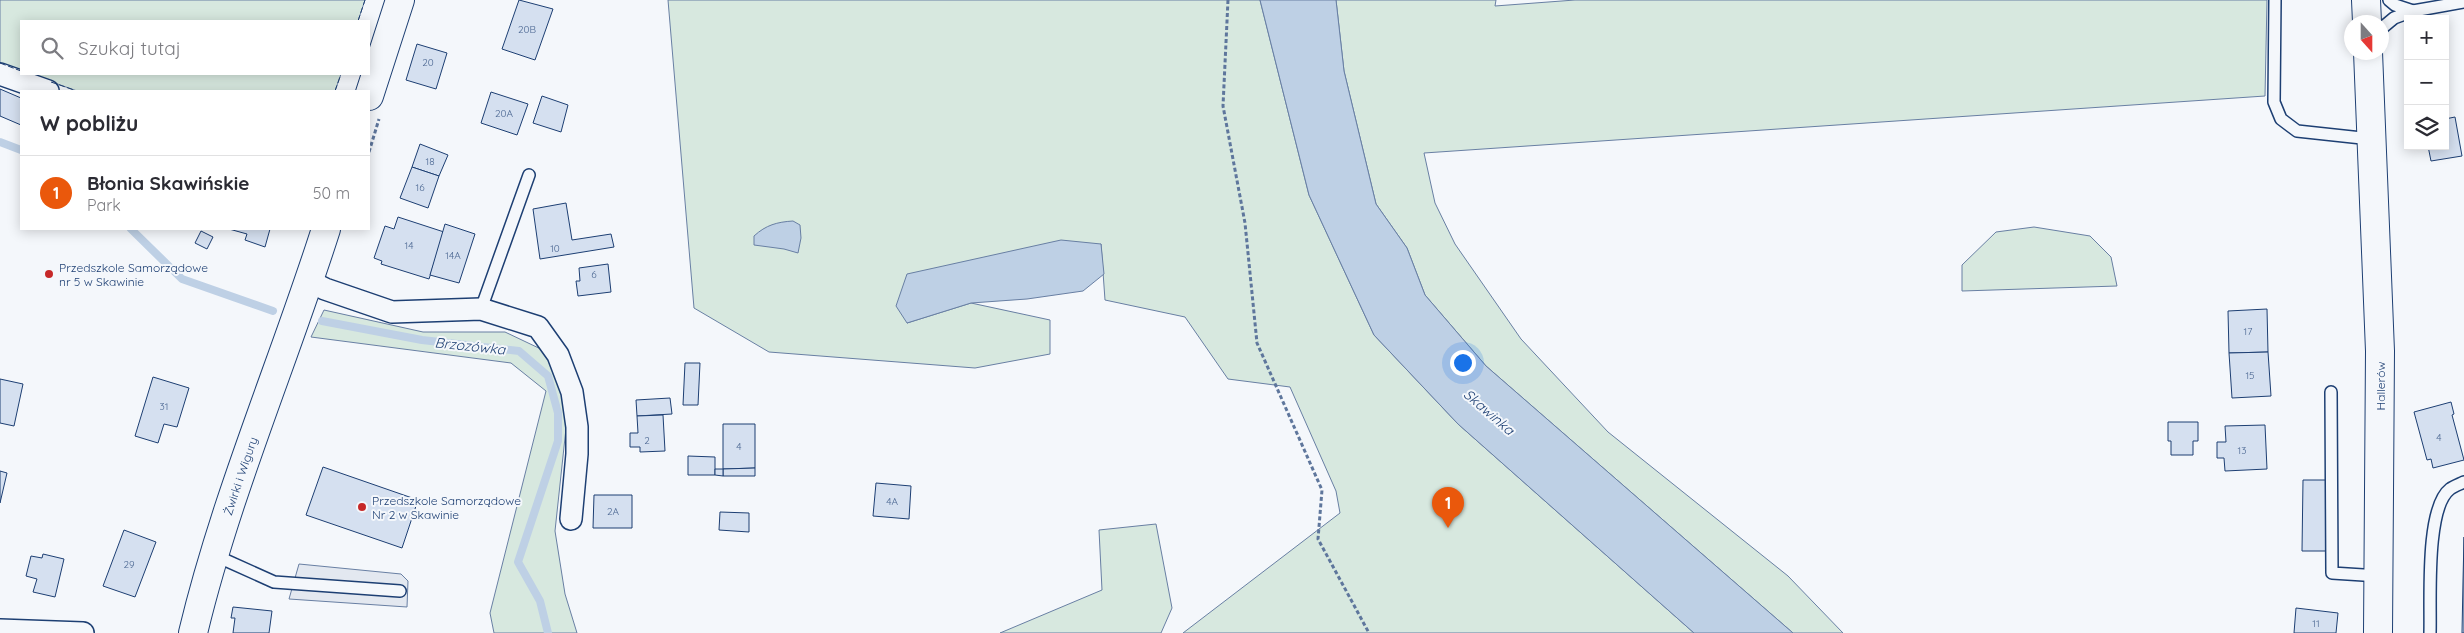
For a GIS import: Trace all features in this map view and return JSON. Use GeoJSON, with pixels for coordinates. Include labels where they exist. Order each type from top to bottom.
{"type":"FeatureCollection","features":[{"type":"Feature","properties":{"kind":"street"},"geometry":{"type":"LineString","coordinates":[[370,93],[400,0]]}},
{"type":"Feature","properties":{"kind":"street"},"geometry":{"type":"LineString","coordinates":[[2366,0],[2367,15]]}},
{"type":"Feature","properties":{"kind":"street","name":"Hallerów"},"geometry":{"type":"LineString","coordinates":[[2369,60],[2380,351],[2378,633]]}},
{"type":"Feature","properties":{"kind":"street"},"geometry":{"type":"LineString","coordinates":[[0,74],[45,90]]}},
{"type":"Feature","properties":{"kind":"street","name":"Żwirki i Wigury"},"geometry":{"type":"LineString","coordinates":[[193,633],[214,554],[296,322],[326,230]]}},
{"type":"Feature","properties":{"kind":"street"},"geometry":{"type":"LineString","coordinates":[[309,281],[325,289],[392,312],[481,309],[538,327],[558,356],[572,392],[577,427],[571,519]]}},
{"type":"Feature","properties":{"kind":"street"},"geometry":{"type":"LineString","coordinates":[[0,630],[83,633]]}},
{"type":"Feature","properties":{"kind":"lane"},"geometry":{"type":"LineString","coordinates":[[2275,0],[2274,102],[2281,119],[2297,130],[2371,139]]}},
{"type":"Feature","properties":{"kind":"lane"},"geometry":{"type":"LineString","coordinates":[[2389,0],[2396,5],[2413,11]]}},
{"type":"Feature","properties":{"kind":"lane"},"geometry":{"type":"LineString","coordinates":[[2389,22],[2394,18],[2413,11],[2464,2]]}},
{"type":"Feature","properties":{"kind":"lane"},"geometry":{"type":"LineString","coordinates":[[481,309],[529,175]]}},
{"type":"Feature","properties":{"kind":"lane"},"geometry":{"type":"LineString","coordinates":[[2331,392],[2332,573],[2379,576]]}},
{"type":"Feature","properties":{"kind":"lane"},"geometry":{"type":"LineString","coordinates":[[2430,633],[2432,537],[2437,509],[2449,490],[2464,482]]}},
{"type":"Feature","properties":{"kind":"lane"},"geometry":{"type":"LineString","coordinates":[[214,554],[274,582],[400,591]]}},
{"type":"Feature","properties":{"kind":"path"},"geometry":{"type":"LineString","coordinates":[[1228,0],[1223,106],[1245,223],[1257,343],[1322,490],[1318,539],[1370,633]]}},
{"type":"Feature","properties":{"kind":"shaded area"},"geometry":{"type":"Polygon","coordinates":[[[0,0],[365,0],[358,20],[20,20],[20,71],[0,63],[0,0]]]}},
{"type":"Feature","properties":{"kind":"shaded area"},"geometry":{"type":"Polygon","coordinates":[[[668,0],[1260,0],[1309,195],[1374,335],[1458,424],[1694,633],[1183,633],[1340,513],[1336,491],[1290,387],[1228,379],[1185,317],[1105,300],[1101,244],[907,323],[971,303],[1050,320],[1050,354],[975,368],[769,352],[694,308],[668,0]]]}},
{"type":"Feature","properties":{"kind":"shaded area"},"geometry":{"type":"Polygon","coordinates":[[[1336,0],[1496,0],[1495,6],[1575,0],[2267,0],[2265,96],[1424,153],[1435,203],[1455,244],[1521,339],[1608,432],[1788,576],[1843,633],[1793,633],[1486,366],[1425,295],[1407,248],[1376,204],[1344,71],[1336,0]]]}},
{"type":"Feature","properties":{"kind":"shaded area"},"geometry":{"type":"Polygon","coordinates":[[[33,75],[341,75],[335,90],[74,90],[33,75]]]}},
{"type":"Feature","properties":{"kind":"shaded area"},"geometry":{"type":"Polygon","coordinates":[[[2034,227],[2090,236],[2111,257],[2117,286],[1962,291],[1962,265],[1996,232],[2034,227]]]}},
{"type":"Feature","properties":{"kind":"shaded area"},"geometry":{"type":"Polygon","coordinates":[[[324,310],[423,332],[505,332],[545,351],[570,391],[555,531],[565,594],[577,633],[494,633],[490,613],[546,391],[511,363],[311,337],[324,310]]]}},
{"type":"Feature","properties":{"kind":"shaded area"},"geometry":{"type":"Polygon","coordinates":[[[1156,524],[1172,608],[1161,633],[1000,633],[1102,590],[1099,530],[1156,524]]]}},
{"type":"Feature","properties":{"kind":"shaded area"},"geometry":{"type":"Polygon","coordinates":[[[299,564],[401,574],[408,581],[407,607],[289,599],[299,564]]]}},
{"type":"Feature","properties":{"kind":"water","name":"Skawinka"},"geometry":{"type":"Polygon","coordinates":[[[1260,0],[1336,0],[1344,71],[1376,204],[1407,248],[1425,295],[1486,366],[1793,633],[1694,633],[1458,424],[1374,335],[1309,195],[1260,0]]]}},
{"type":"Feature","properties":{"kind":"water"},"geometry":{"type":"Polygon","coordinates":[[[793,221],[800,225],[801,238],[798,253],[754,245],[754,236],[763,229],[777,223],[793,221]]]}},
{"type":"Feature","properties":{"kind":"water"},"geometry":{"type":"Polygon","coordinates":[[[1061,240],[1101,244],[1104,274],[1083,291],[1027,299],[971,303],[907,323],[896,306],[907,274],[1061,240]]]}},
{"type":"Feature","properties":{"kind":"building"},"geometry":{"type":"Polygon","coordinates":[[[519,0],[553,9],[535,60],[502,49],[519,0]]]}},
{"type":"Feature","properties":{"kind":"building"},"geometry":{"type":"Polygon","coordinates":[[[417,44],[447,53],[436,89],[406,80],[417,44]]]}},
{"type":"Feature","properties":{"kind":"building"},"geometry":{"type":"Polygon","coordinates":[[[0,89],[20,98],[20,125],[0,116],[0,89]]]}},
{"type":"Feature","properties":{"kind":"building"},"geometry":{"type":"Polygon","coordinates":[[[491,92],[528,104],[517,135],[481,123],[491,92]]]}},
{"type":"Feature","properties":{"kind":"building"},"geometry":{"type":"Polygon","coordinates":[[[542,96],[568,105],[561,132],[533,123],[542,96]]]}},
{"type":"Feature","properties":{"kind":"building"},"geometry":{"type":"Polygon","coordinates":[[[2455,117],[2462,156],[2431,161],[2429,150],[2449,150],[2449,118],[2455,117]]]}},
{"type":"Feature","properties":{"kind":"building"},"geometry":{"type":"Polygon","coordinates":[[[420,144],[448,155],[439,176],[412,167],[420,144]]]}},
{"type":"Feature","properties":{"kind":"building"},"geometry":{"type":"Polygon","coordinates":[[[412,167],[439,176],[428,208],[400,198],[412,167]]]}},
{"type":"Feature","properties":{"kind":"building"},"geometry":{"type":"Polygon","coordinates":[[[566,203],[572,240],[611,234],[614,247],[540,259],[533,209],[566,203]]]}},
{"type":"Feature","properties":{"kind":"building"},"geometry":{"type":"Polygon","coordinates":[[[398,217],[444,232],[429,279],[381,264],[382,261],[374,258],[385,226],[394,229],[398,217]]]}},
{"type":"Feature","properties":{"kind":"building"},"geometry":{"type":"Polygon","coordinates":[[[445,224],[475,234],[459,283],[430,275],[445,224]]]}},
{"type":"Feature","properties":{"kind":"building"},"geometry":{"type":"Polygon","coordinates":[[[233,230],[270,230],[265,247],[245,240],[247,234],[233,230]]]}},
{"type":"Feature","properties":{"kind":"building"},"geometry":{"type":"Polygon","coordinates":[[[201,231],[213,237],[207,249],[195,243],[201,231]]]}},
{"type":"Feature","properties":{"kind":"building"},"geometry":{"type":"Polygon","coordinates":[[[608,264],[611,292],[578,296],[576,281],[580,281],[579,268],[608,264]]]}},
{"type":"Feature","properties":{"kind":"building"},"geometry":{"type":"Polygon","coordinates":[[[2267,309],[2268,352],[2229,353],[2228,311],[2267,309]]]}},
{"type":"Feature","properties":{"kind":"building"},"geometry":{"type":"Polygon","coordinates":[[[2268,352],[2271,396],[2232,398],[2229,353],[2268,352]]]}},
{"type":"Feature","properties":{"kind":"building"},"geometry":{"type":"Polygon","coordinates":[[[685,363],[700,363],[698,405],[683,405],[685,363]]]}},
{"type":"Feature","properties":{"kind":"building"},"geometry":{"type":"Polygon","coordinates":[[[153,377],[189,388],[177,427],[164,424],[158,443],[135,436],[153,377]]]}},
{"type":"Feature","properties":{"kind":"building"},"geometry":{"type":"Polygon","coordinates":[[[0,379],[23,384],[14,426],[0,423],[0,379]]]}},
{"type":"Feature","properties":{"kind":"building"},"geometry":{"type":"Polygon","coordinates":[[[670,398],[672,414],[637,416],[636,400],[670,398]]]}},
{"type":"Feature","properties":{"kind":"building"},"geometry":{"type":"Polygon","coordinates":[[[2451,402],[2454,414],[2452,415],[2464,460],[2433,468],[2431,459],[2427,460],[2414,412],[2451,402]]]}},
{"type":"Feature","properties":{"kind":"building"},"geometry":{"type":"Polygon","coordinates":[[[663,415],[665,451],[640,452],[640,447],[630,447],[630,433],[638,433],[637,416],[663,415]]]}},
{"type":"Feature","properties":{"kind":"building"},"geometry":{"type":"Polygon","coordinates":[[[2168,422],[2198,422],[2198,441],[2193,441],[2193,455],[2171,455],[2171,441],[2168,441],[2168,422]]]}},
{"type":"Feature","properties":{"kind":"building"},"geometry":{"type":"Polygon","coordinates":[[[723,424],[755,424],[755,468],[723,469],[723,424]]]}},
{"type":"Feature","properties":{"kind":"building"},"geometry":{"type":"Polygon","coordinates":[[[2265,425],[2267,469],[2225,471],[2224,458],[2217,458],[2217,442],[2226,442],[2225,426],[2265,425]]]}},
{"type":"Feature","properties":{"kind":"building"},"geometry":{"type":"Polygon","coordinates":[[[688,456],[715,457],[715,475],[688,475],[688,456]]]}},
{"type":"Feature","properties":{"kind":"building","name":"Przedszkole Samorządowe Nr 2 w Skawinie"},"geometry":{"type":"Polygon","coordinates":[[[323,467],[418,500],[402,548],[306,515],[323,467]]]}},
{"type":"Feature","properties":{"kind":"building"},"geometry":{"type":"Polygon","coordinates":[[[755,468],[755,476],[723,476],[723,469],[755,468]]]}},
{"type":"Feature","properties":{"kind":"building"},"geometry":{"type":"Polygon","coordinates":[[[715,469],[723,469],[723,476],[715,475],[715,469]]]}},
{"type":"Feature","properties":{"kind":"building"},"geometry":{"type":"Polygon","coordinates":[[[0,471],[7,473],[0,503],[0,471]]]}},
{"type":"Feature","properties":{"kind":"building"},"geometry":{"type":"Polygon","coordinates":[[[2303,480],[2330,480],[2329,551],[2302,551],[2303,480]]]}},
{"type":"Feature","properties":{"kind":"building"},"geometry":{"type":"Polygon","coordinates":[[[876,483],[911,486],[909,519],[873,516],[876,483]]]}},
{"type":"Feature","properties":{"kind":"building"},"geometry":{"type":"Polygon","coordinates":[[[594,495],[632,495],[632,528],[593,528],[594,495]]]}},
{"type":"Feature","properties":{"kind":"building"},"geometry":{"type":"Polygon","coordinates":[[[720,512],[749,513],[749,532],[719,530],[720,512]]]}},
{"type":"Feature","properties":{"kind":"building"},"geometry":{"type":"Polygon","coordinates":[[[124,530],[156,542],[135,597],[103,586],[124,530]]]}},
{"type":"Feature","properties":{"kind":"building"},"geometry":{"type":"Polygon","coordinates":[[[2464,537],[2464,633],[2462,633],[2463,581],[2464,537]]]}},
{"type":"Feature","properties":{"kind":"building"},"geometry":{"type":"Polygon","coordinates":[[[43,554],[64,559],[55,597],[33,592],[37,579],[26,576],[31,556],[42,558],[43,554]]]}},
{"type":"Feature","properties":{"kind":"building"},"geometry":{"type":"Polygon","coordinates":[[[233,607],[272,611],[269,633],[233,633],[235,618],[231,618],[233,607]]]}},
{"type":"Feature","properties":{"kind":"building"},"geometry":{"type":"Polygon","coordinates":[[[2296,608],[2338,613],[2336,633],[2294,633],[2296,608]]]}},
{"type":"Feature","properties":{"kind":"waterway","name":"Brzozówka"},"geometry":{"type":"LineString","coordinates":[[0,142],[20,150]]}},
{"type":"Feature","properties":{"kind":"waterway","name":"Brzozówka"},"geometry":{"type":"LineString","coordinates":[[132,230],[182,279],[273,311]]}},
{"type":"Feature","properties":{"kind":"waterway","name":"Brzozówka"},"geometry":{"type":"LineString","coordinates":[[322,321],[422,340],[519,351],[548,376],[558,413],[558,441],[518,562],[540,601],[548,633]]}},
{"type":"Feature","properties":{"kind":"fence"},"geometry":{"type":"LineString","coordinates":[[358,20],[365,0]]}},
{"type":"Feature","properties":{"kind":"fence"},"geometry":{"type":"LineString","coordinates":[[0,63],[20,71]]}},
{"type":"Feature","properties":{"kind":"fence"},"geometry":{"type":"LineString","coordinates":[[335,90],[341,75]]}},
{"type":"Feature","properties":{"kind":"fence"},"geometry":{"type":"LineString","coordinates":[[51,82],[74,90]]}},
{"type":"Feature","properties":{"kind":"place","name":"Przedszkole Samorządowe nr 5 w Skawinie"},"geometry":{"type":"Point","coordinates":[49,274]}},
{"type":"Feature","properties":{"kind":"place","name":"Przedszkole Samorządowe Nr 2 w Skawinie"},"geometry":{"type":"Point","coordinates":[362,507]}},
{"type":"Feature","properties":{"kind":"place","name":"Błonia Skawińskie"},"geometry":{"type":"Point","coordinates":[1448,528]}}]}
